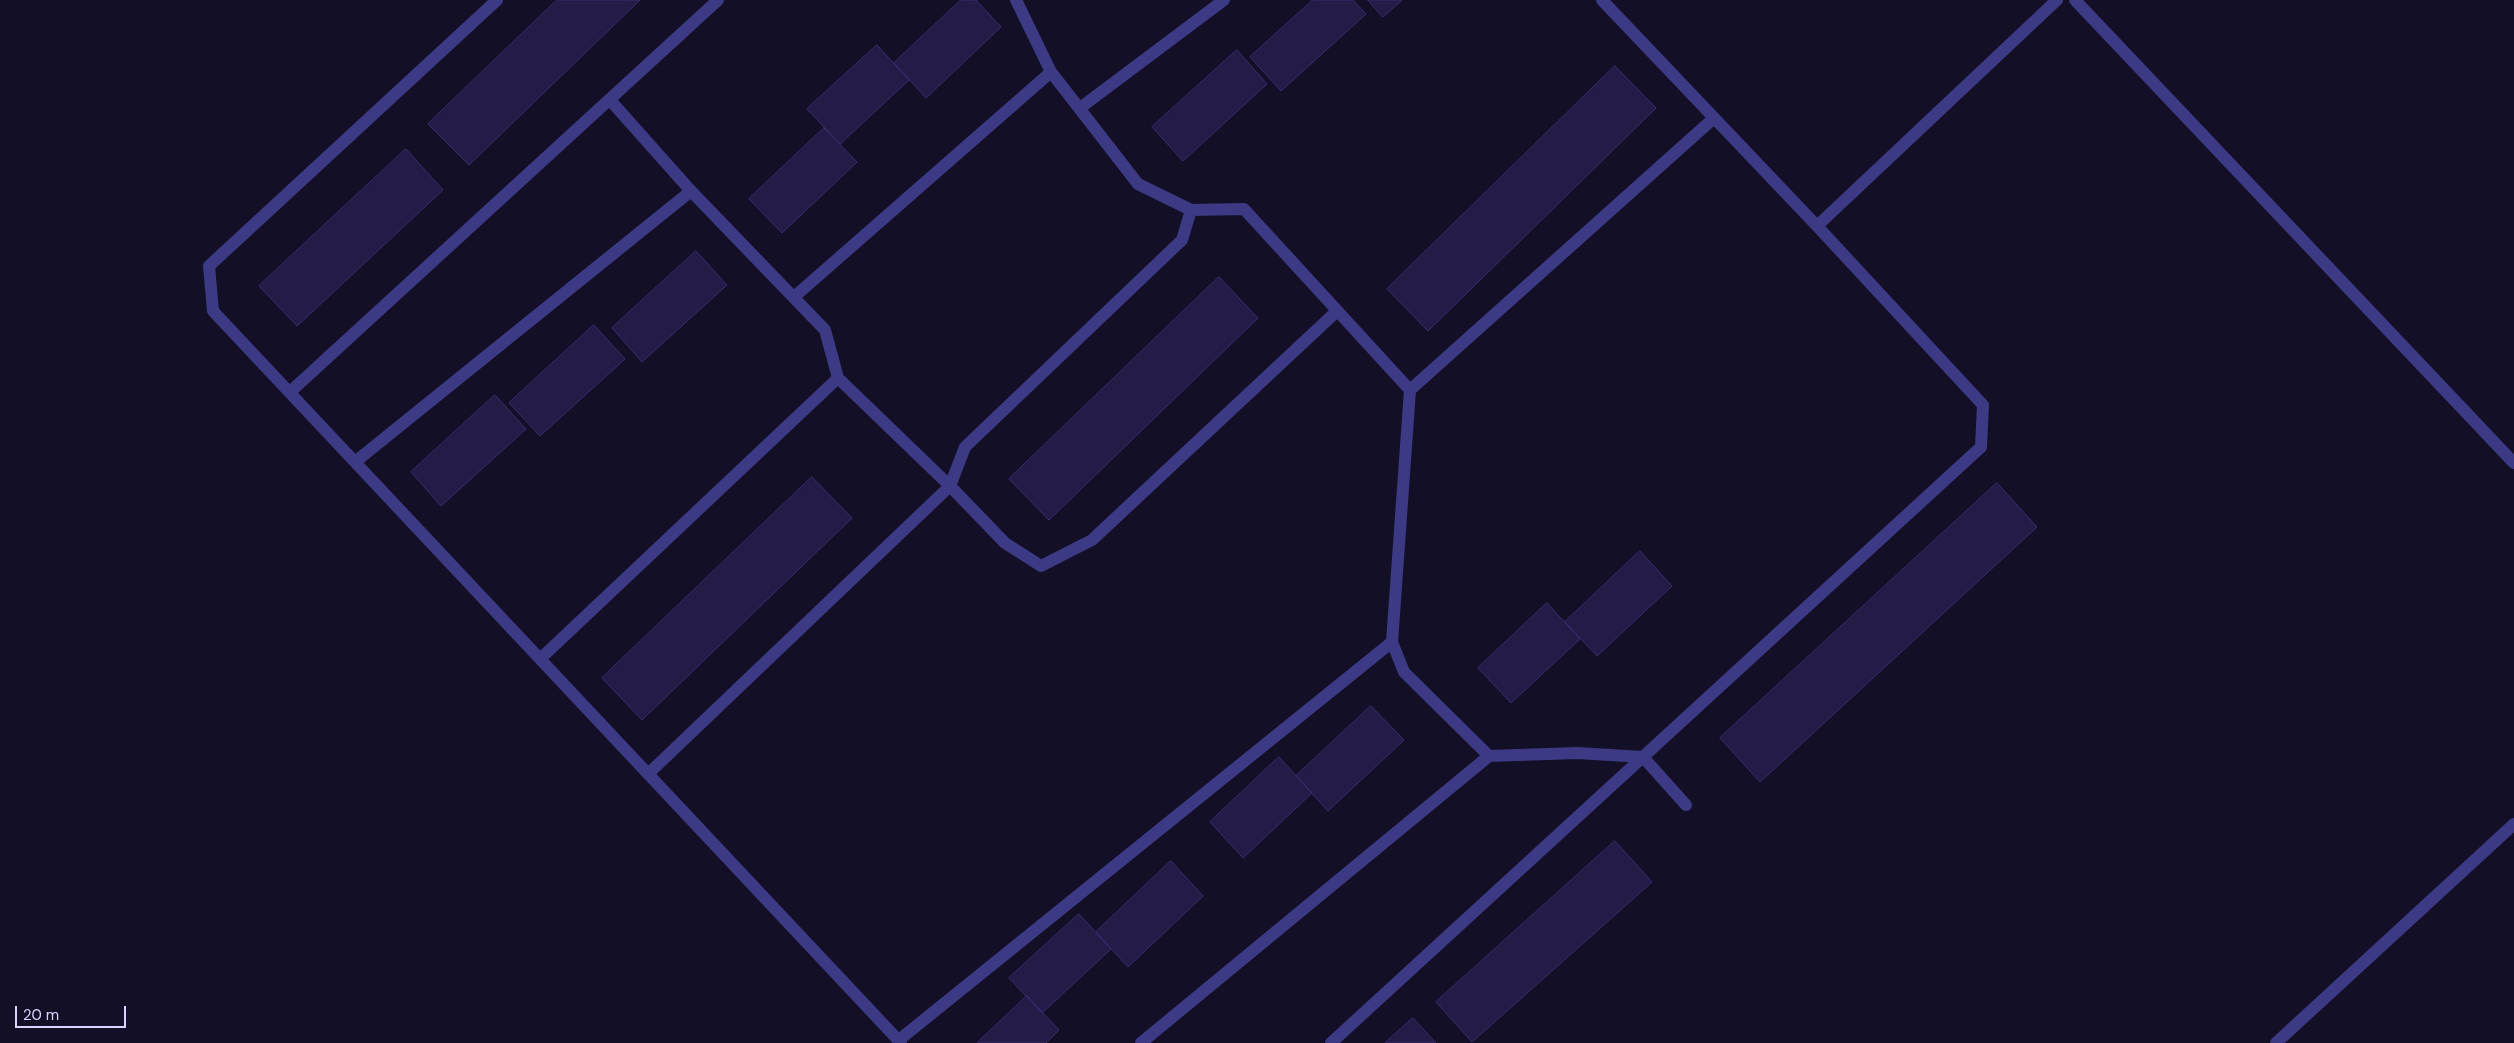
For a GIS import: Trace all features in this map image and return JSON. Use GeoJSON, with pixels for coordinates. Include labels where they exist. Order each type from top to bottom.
{"type":"FeatureCollection","features":[{"type":"Feature","properties":{"kind":"street"},"geometry":{"type":"LineString","coordinates":[[497,0],[209,266],[213,311],[900,1042],[1392,642]]}},
{"type":"Feature","properties":{"kind":"street"},"geometry":{"type":"LineString","coordinates":[[290,392],[718,0]]}},
{"type":"Feature","properties":{"kind":"street"},"geometry":{"type":"LineString","coordinates":[[1016,0],[1051,72],[1138,184],[1191,210],[1244,210],[1410,390]]}},
{"type":"Feature","properties":{"kind":"street"},"geometry":{"type":"LineString","coordinates":[[1080,108],[1224,0]]}},
{"type":"Feature","properties":{"kind":"street"},"geometry":{"type":"LineString","coordinates":[[1332,1043],[1981,447],[1983,405],[1817,226],[1602,0]]}},
{"type":"Feature","properties":{"kind":"street"},"geometry":{"type":"LineString","coordinates":[[1817,226],[2057,0]]}},
{"type":"Feature","properties":{"kind":"street"},"geometry":{"type":"LineString","coordinates":[[2075,0],[2514,463]]}},
{"type":"Feature","properties":{"kind":"street"},"geometry":{"type":"LineString","coordinates":[[794,298],[1051,72]]}},
{"type":"Feature","properties":{"kind":"street"},"geometry":{"type":"LineString","coordinates":[[610,100],[691,191],[825,330],[838,378],[950,486],[1005,543],[1041,566],[1092,540],[1337,311]]}},
{"type":"Feature","properties":{"kind":"street"},"geometry":{"type":"LineString","coordinates":[[1489,756],[1404,672],[1392,642],[1410,390],[1714,118]]}},
{"type":"Feature","properties":{"kind":"street"},"geometry":{"type":"LineString","coordinates":[[355,462],[691,191]]}},
{"type":"Feature","properties":{"kind":"street"},"geometry":{"type":"LineString","coordinates":[[648,774],[950,486],[965,447],[1182,240],[1191,210]]}},
{"type":"Feature","properties":{"kind":"street"},"geometry":{"type":"LineString","coordinates":[[540,659],[838,378]]}},
{"type":"Feature","properties":{"kind":"street"},"geometry":{"type":"LineString","coordinates":[[1141,1043],[1489,756],[1577,754],[1642,757],[1686,805]]}},
{"type":"Feature","properties":{"kind":"street"},"geometry":{"type":"LineString","coordinates":[[2276,1043],[2514,824]]}},
{"type":"Feature","properties":{"kind":"building"},"geometry":{"type":"Polygon","coordinates":[[[557,0],[640,0],[469,165],[428,124],[557,0]]]}},
{"type":"Feature","properties":{"kind":"building"},"geometry":{"type":"Polygon","coordinates":[[[961,0],[976,0],[1001,27],[926,98],[894,63],[961,0]]]}},
{"type":"Feature","properties":{"kind":"building"},"geometry":{"type":"Polygon","coordinates":[[[1313,0],[1353,0],[1366,14],[1281,91],[1250,57],[1313,0]]]}},
{"type":"Feature","properties":{"kind":"building"},"geometry":{"type":"Polygon","coordinates":[[[1368,0],[1402,0],[1383,17],[1368,0]]]}},
{"type":"Feature","properties":{"kind":"building"},"geometry":{"type":"Polygon","coordinates":[[[877,45],[909,80],[840,144],[807,109],[877,45]]]}},
{"type":"Feature","properties":{"kind":"building"},"geometry":{"type":"Polygon","coordinates":[[[1237,50],[1267,84],[1183,161],[1152,127],[1237,50]]]}},
{"type":"Feature","properties":{"kind":"building"},"geometry":{"type":"Polygon","coordinates":[[[1615,66],[1656,108],[1428,331],[1387,289],[1615,66]]]}},
{"type":"Feature","properties":{"kind":"building"},"geometry":{"type":"Polygon","coordinates":[[[824,128],[857,162],[782,233],[749,199],[824,128]]]}},
{"type":"Feature","properties":{"kind":"building"},"geometry":{"type":"Polygon","coordinates":[[[406,149],[443,190],[297,326],[259,286],[406,149]]]}},
{"type":"Feature","properties":{"kind":"building"},"geometry":{"type":"Polygon","coordinates":[[[696,251],[727,285],[642,362],[612,328],[696,251]]]}},
{"type":"Feature","properties":{"kind":"building"},"geometry":{"type":"Polygon","coordinates":[[[1219,277],[1258,318],[1049,520],[1009,479],[1219,277]]]}},
{"type":"Feature","properties":{"kind":"building"},"geometry":{"type":"Polygon","coordinates":[[[594,325],[625,359],[540,436],[509,403],[594,325]]]}},
{"type":"Feature","properties":{"kind":"building"},"geometry":{"type":"Polygon","coordinates":[[[495,395],[526,429],[441,506],[411,472],[495,395]]]}},
{"type":"Feature","properties":{"kind":"building"},"geometry":{"type":"Polygon","coordinates":[[[812,477],[852,518],[642,720],[602,678],[812,477]]]}},
{"type":"Feature","properties":{"kind":"building"},"geometry":{"type":"Polygon","coordinates":[[[1997,483],[2037,527],[1760,782],[1720,738],[1997,483]]]}},
{"type":"Feature","properties":{"kind":"building"},"geometry":{"type":"Polygon","coordinates":[[[1640,551],[1672,586],[1597,656],[1565,622],[1640,551]]]}},
{"type":"Feature","properties":{"kind":"building"},"geometry":{"type":"Polygon","coordinates":[[[1547,603],[1580,639],[1511,703],[1478,668],[1547,603]]]}},
{"type":"Feature","properties":{"kind":"building"},"geometry":{"type":"Polygon","coordinates":[[[1371,706],[1404,740],[1328,811],[1296,776],[1371,706]]]}},
{"type":"Feature","properties":{"kind":"building"},"geometry":{"type":"Polygon","coordinates":[[[1279,757],[1312,793],[1243,858],[1210,822],[1279,757]]]}},
{"type":"Feature","properties":{"kind":"building"},"geometry":{"type":"Polygon","coordinates":[[[1615,841],[1652,882],[1472,1042],[1436,1002],[1615,841]]]}},
{"type":"Feature","properties":{"kind":"building"},"geometry":{"type":"Polygon","coordinates":[[[1171,861],[1203,896],[1128,967],[1096,932],[1171,861]]]}},
{"type":"Feature","properties":{"kind":"building"},"geometry":{"type":"Polygon","coordinates":[[[1079,914],[1111,949],[1042,1013],[1009,978],[1079,914]]]}},
{"type":"Feature","properties":{"kind":"building"},"geometry":{"type":"Polygon","coordinates":[[[1027,996],[1059,1030],[1046,1043],[977,1043],[1027,996]]]}},
{"type":"Feature","properties":{"kind":"building"},"geometry":{"type":"Polygon","coordinates":[[[1413,1018],[1436,1043],[1385,1043],[1413,1018]]]}}]}
